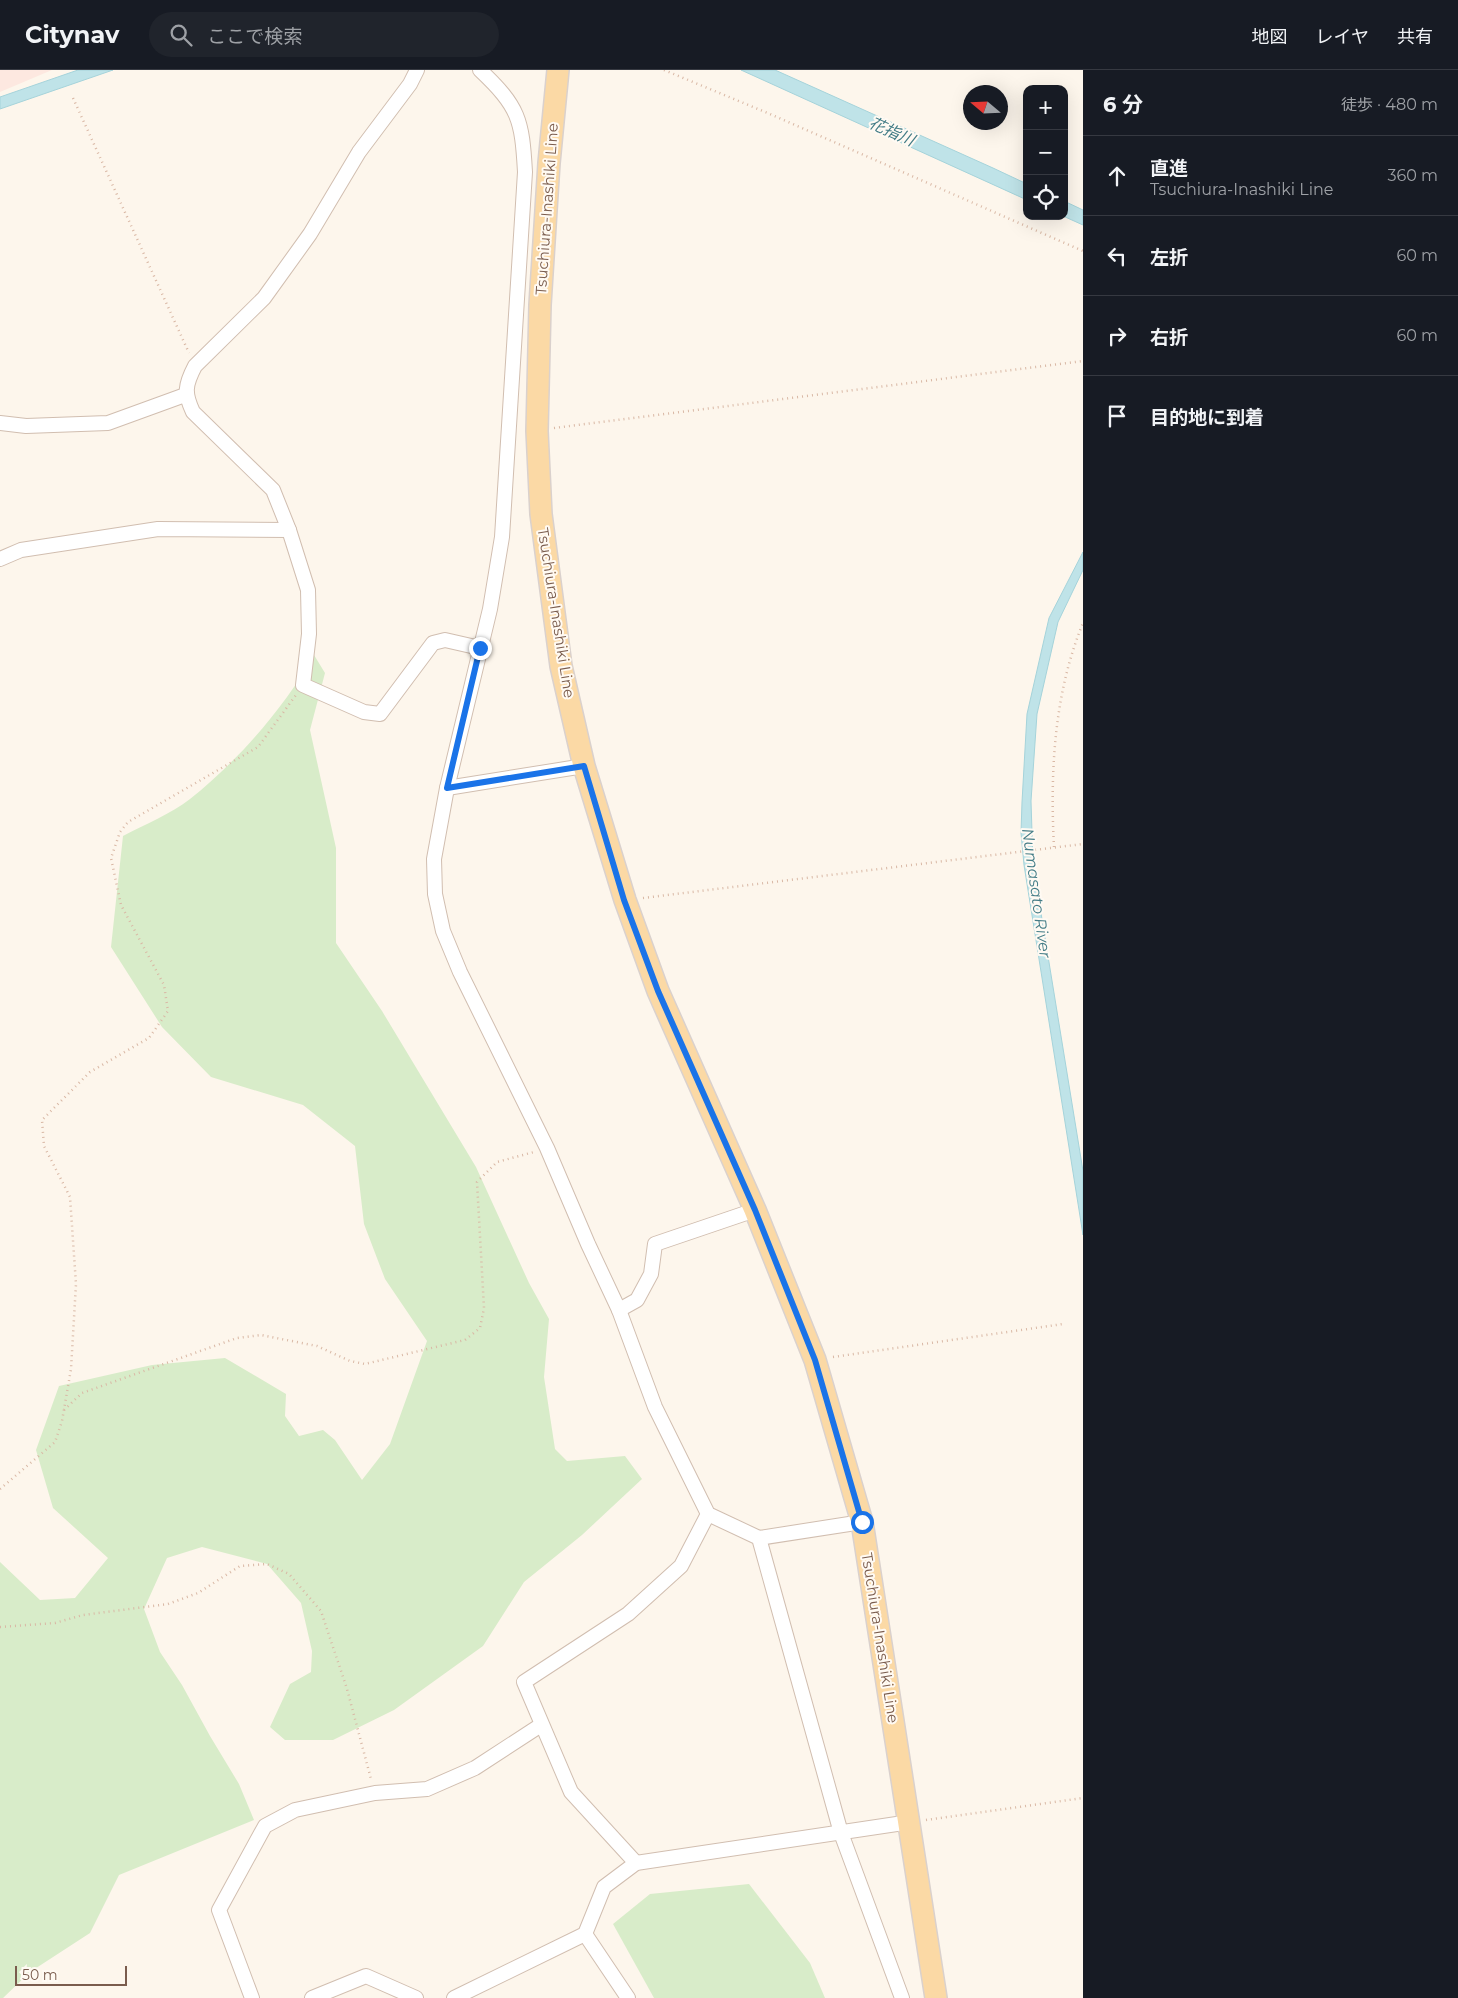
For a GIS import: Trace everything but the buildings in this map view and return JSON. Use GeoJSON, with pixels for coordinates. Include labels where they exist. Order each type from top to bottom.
{"type":"FeatureCollection","features":[{"type":"Feature","properties":{"kind":"main road","name":"Tsuchiura-Inashiki Line"},"geometry":{"type":"LineString","coordinates":[[558,70],[549,163],[540,305],[536,431],[541,514],[560,656],[584,766],[624,900],[658,991],[755,1210],[815,1360],[862,1522],[936,1998]]}},
{"type":"Feature","properties":{"kind":"street"},"geometry":{"type":"LineString","coordinates":[[417,70],[410,84],[359,152],[310,234],[264,298],[195,366],[189,377],[186,395],[193,412],[273,490],[289,530],[308,590],[310,634],[303,685],[364,712],[380,714],[433,643],[445,640],[480,648]]}},
{"type":"Feature","properties":{"kind":"street"},"geometry":{"type":"LineString","coordinates":[[480,70],[503,92],[516,112],[523,137],[526,172],[502,537],[498,571],[447,788],[434,859],[435,894],[443,931],[460,972],[547,1148],[588,1244],[619,1310],[655,1407],[708,1514],[759,1538],[862,1522]]}},
{"type":"Feature","properties":{"kind":"street"},"geometry":{"type":"LineString","coordinates":[[0,423],[26,426],[108,423],[186,395]]}},
{"type":"Feature","properties":{"kind":"street"},"geometry":{"type":"LineString","coordinates":[[0,559],[21,550],[158,529],[289,530]]}},
{"type":"Feature","properties":{"kind":"street"},"geometry":{"type":"LineString","coordinates":[[447,788],[584,766]]}},
{"type":"Feature","properties":{"kind":"street"},"geometry":{"type":"LineString","coordinates":[[619,1310],[636,1300],[651,1274],[655,1244],[755,1210]]}},
{"type":"Feature","properties":{"kind":"street"},"geometry":{"type":"LineString","coordinates":[[636,1863],[571,1792],[524,1682],[628,1614],[681,1566],[708,1514]]}},
{"type":"Feature","properties":{"kind":"street"},"geometry":{"type":"LineString","coordinates":[[759,1538],[841,1834],[902,1998]]}},
{"type":"Feature","properties":{"kind":"street"},"geometry":{"type":"LineString","coordinates":[[252,1998],[219,1910],[265,1826],[295,1810],[375,1793],[427,1789],[475,1768],[541,1725]]}},
{"type":"Feature","properties":{"kind":"street"},"geometry":{"type":"LineString","coordinates":[[454,1998],[585,1934],[604,1888],[636,1863],[841,1834],[910,1822]]}},
{"type":"Feature","properties":{"kind":"street"},"geometry":{"type":"LineString","coordinates":[[585,1934],[628,1998]]}},
{"type":"Feature","properties":{"kind":"street"},"geometry":{"type":"LineString","coordinates":[[312,1998],[366,1976],[416,1998]]}},
{"type":"Feature","properties":{"kind":"path"},"geometry":{"type":"LineString","coordinates":[[664,70],[770,114],[1083,251]]}},
{"type":"Feature","properties":{"kind":"path"},"geometry":{"type":"LineString","coordinates":[[73,98],[195,366]]}},
{"type":"Feature","properties":{"kind":"path"},"geometry":{"type":"LineString","coordinates":[[536,431],[1083,361]]}},
{"type":"Feature","properties":{"kind":"path"},"geometry":{"type":"LineString","coordinates":[[1054,848],[1051,803],[1058,705],[1076,640],[1083,623]]}},
{"type":"Feature","properties":{"kind":"path"},"geometry":{"type":"LineString","coordinates":[[0,1489],[55,1442],[71,1369],[76,1284],[70,1197],[44,1146],[42,1120],[90,1072],[149,1038],[168,1011],[164,985],[121,904],[111,858],[120,832],[128,822],[258,747],[303,685]]}},
{"type":"Feature","properties":{"kind":"path"},"geometry":{"type":"LineString","coordinates":[[624,900],[1083,844]]}},
{"type":"Feature","properties":{"kind":"path"},"geometry":{"type":"LineString","coordinates":[[63,1411],[82,1392],[237,1338],[260,1335],[317,1346],[350,1361],[366,1364],[465,1340],[480,1328],[484,1308],[477,1182],[497,1162],[547,1148]]}},
{"type":"Feature","properties":{"kind":"path"},"geometry":{"type":"LineString","coordinates":[[815,1360],[1063,1324]]}},
{"type":"Feature","properties":{"kind":"path"},"geometry":{"type":"LineString","coordinates":[[0,1627],[55,1623],[82,1615],[168,1604],[198,1593],[240,1566],[267,1564],[288,1574],[321,1611],[347,1689],[375,1793]]}},
{"type":"Feature","properties":{"kind":"path"},"geometry":{"type":"LineString","coordinates":[[910,1822],[1083,1798]]}},
{"type":"Feature","properties":{"kind":"shaded area"},"geometry":{"type":"Polygon","coordinates":[[[0,70],[52,70],[0,92],[0,70]]]}},
{"type":"Feature","properties":{"kind":"green space"},"geometry":{"type":"Polygon","coordinates":[[[314,655],[325,673],[310,730],[336,848],[336,943],[382,1011],[476,1167],[529,1283],[549,1319],[544,1377],[555,1449],[567,1461],[625,1456],[642,1479],[582,1535],[524,1582],[483,1646],[394,1710],[333,1740],[285,1740],[270,1727],[290,1684],[311,1672],[312,1651],[301,1603],[267,1564],[202,1547],[167,1558],[144,1609],[160,1652],[182,1685],[239,1784],[254,1820],[119,1875],[90,1933],[30,1972],[3,1998],[0,1998],[0,1562],[40,1600],[75,1598],[108,1558],[53,1508],[36,1450],[59,1386],[152,1365],[225,1358],[286,1394],[285,1416],[299,1436],[323,1430],[335,1440],[362,1480],[390,1444],[427,1341],[385,1279],[364,1224],[355,1146],[303,1105],[211,1077],[162,1027],[111,947],[123,836],[183,804],[225,768],[259,733],[289,695],[314,655]]]}},
{"type":"Feature","properties":{"kind":"green space"},"geometry":{"type":"Polygon","coordinates":[[[749,1884],[810,1963],[825,1998],[654,1998],[613,1924],[650,1894],[749,1884]]]}},
{"type":"Feature","properties":{"kind":"water"},"geometry":{"type":"Polygon","coordinates":[[[78,70],[113,70],[0,109],[0,97],[78,70]]]}},
{"type":"Feature","properties":{"kind":"water","name":"花指川"},"geometry":{"type":"Polygon","coordinates":[[[741,70],[775,70],[993,168],[1023,182],[1023,198],[741,70]]]}},
{"type":"Feature","properties":{"kind":"water"},"geometry":{"type":"Polygon","coordinates":[[[1068,203],[1083,210],[1083,225],[1068,218],[1068,203]]]}},
{"type":"Feature","properties":{"kind":"water","name":"Numasato River"},"geometry":{"type":"Polygon","coordinates":[[[1083,552],[1083,570],[1058,622],[1037,714],[1031,801],[1033,864],[1083,1171],[1083,1235],[1024,865],[1021,833],[1027,714],[1049,618],[1083,552]]]}},
{"type":"Feature","properties":{"kind":"route"},"geometry":{"type":"LineString","coordinates":[[480,648],[447,788],[584,766],[624,900],[658,991],[755,1210],[815,1360],[862,1522]]}}]}
